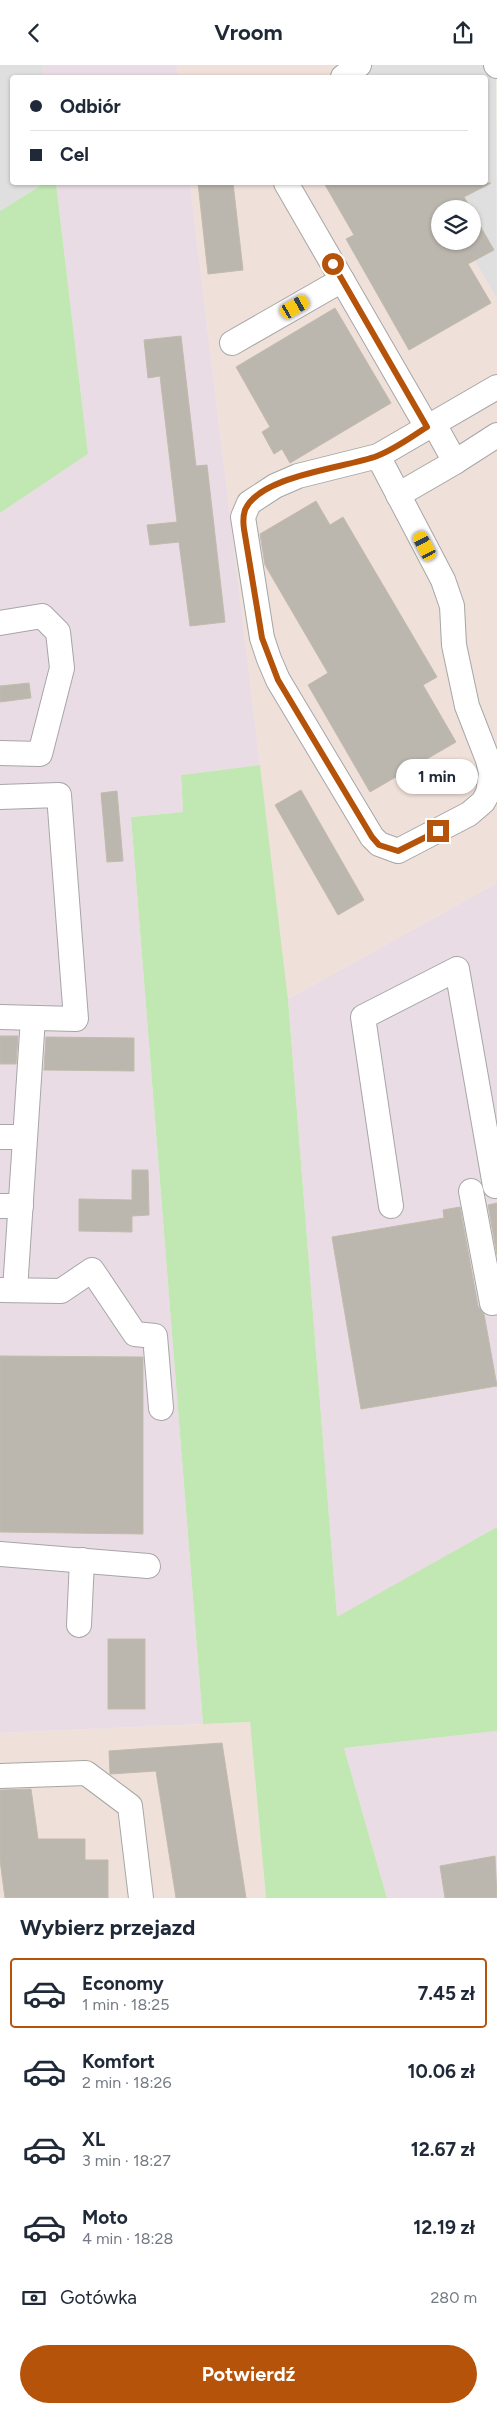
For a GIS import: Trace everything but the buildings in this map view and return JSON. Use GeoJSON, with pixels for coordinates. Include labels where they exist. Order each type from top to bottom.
{"type":"FeatureCollection","features":[{"type":"Feature","properties":{"kind":"lane"},"geometry":{"type":"LineString","coordinates":[[346,75],[359,65]]}},
{"type":"Feature","properties":{"kind":"lane"},"geometry":{"type":"LineString","coordinates":[[287,185],[342,280],[455,462]]}},
{"type":"Feature","properties":{"kind":"lane"},"geometry":{"type":"LineString","coordinates":[[232,343],[342,280]]}},
{"type":"Feature","properties":{"kind":"lane"},"geometry":{"type":"LineString","coordinates":[[378,456],[443,579],[452,606],[454,645],[467,706],[492,773],[488,793],[483,802],[469,814],[398,851],[379,845],[372,837],[278,680],[262,638],[243,517],[250,503],[275,486],[298,476],[378,456],[497,387]]}},
{"type":"Feature","properties":{"kind":"lane"},"geometry":{"type":"LineString","coordinates":[[398,495],[497,435]]}},
{"type":"Feature","properties":{"kind":"lane"},"geometry":{"type":"LineString","coordinates":[[0,623],[42,616],[58,632],[62,668],[40,754],[0,753]]}},
{"type":"Feature","properties":{"kind":"lane"},"geometry":{"type":"LineString","coordinates":[[0,797],[59,795],[76,1019],[0,1017]]}},
{"type":"Feature","properties":{"kind":"lane"},"geometry":{"type":"LineString","coordinates":[[391,1207],[363,1017],[457,969],[495,1186]]}},
{"type":"Feature","properties":{"kind":"lane"},"geometry":{"type":"LineString","coordinates":[[33,1018],[25,1137],[10,1206],[7,1290],[61,1291],[92,1270],[135,1334],[155,1336],[161,1408]]}},
{"type":"Feature","properties":{"kind":"lane"},"geometry":{"type":"LineString","coordinates":[[0,1137],[25,1137]]}},
{"type":"Feature","properties":{"kind":"lane"},"geometry":{"type":"LineString","coordinates":[[471,1191],[492,1303],[497,1302]]}},
{"type":"Feature","properties":{"kind":"lane"},"geometry":{"type":"LineString","coordinates":[[0,1553],[148,1566]]}},
{"type":"Feature","properties":{"kind":"lane"},"geometry":{"type":"LineString","coordinates":[[79,1625],[82,1560]]}},
{"type":"Feature","properties":{"kind":"lane"},"geometry":{"type":"LineString","coordinates":[[0,1776],[86,1773],[130,1806],[141,1898]]}},
{"type":"Feature","properties":{"kind":"shaded area"},"geometry":{"type":"Polygon","coordinates":[[[0,65],[43,65],[44,75],[10,75],[10,185],[42,185],[0,211],[0,65]]]}},
{"type":"Feature","properties":{"kind":"shaded area"},"geometry":{"type":"Polygon","coordinates":[[[43,65],[176,65],[178,75],[44,75],[43,65]]]}},
{"type":"Feature","properties":{"kind":"shaded area"},"geometry":{"type":"Polygon","coordinates":[[[175,65],[360,65],[366,75],[177,75],[175,65]]]}},
{"type":"Feature","properties":{"kind":"shaded area"},"geometry":{"type":"Polygon","coordinates":[[[360,65],[496,65],[497,299],[468,250],[481,250],[481,200],[439,200],[430,185],[488,185],[488,75],[366,75],[360,65]]]}},
{"type":"Feature","properties":{"kind":"shaded area"},"geometry":{"type":"Polygon","coordinates":[[[56,185],[190,185],[260,765],[181,775],[183,812],[131,817],[203,1724],[0,1733],[0,513],[88,454],[56,185]]]}},
{"type":"Feature","properties":{"kind":"shaded area"},"geometry":{"type":"Polygon","coordinates":[[[190,185],[430,185],[439,200],[431,200],[431,250],[468,250],[497,299],[497,883],[288,999],[190,185]]]}},
{"type":"Feature","properties":{"kind":"shaded area"},"geometry":{"type":"Polygon","coordinates":[[[497,883],[497,1527],[337,1618],[288,999],[497,883]]]}},
{"type":"Feature","properties":{"kind":"shaded area"},"geometry":{"type":"Polygon","coordinates":[[[250,1722],[266,1898],[0,1898],[0,1733],[250,1722]]]}},
{"type":"Feature","properties":{"kind":"shaded area"},"geometry":{"type":"Polygon","coordinates":[[[497,1731],[497,1898],[387,1898],[344,1748],[497,1731]]]}},
{"type":"Feature","properties":{"kind":"green space"},"geometry":{"type":"Polygon","coordinates":[[[42,185],[56,185],[88,454],[0,513],[0,211],[42,185]]]}},
{"type":"Feature","properties":{"kind":"green space"},"geometry":{"type":"Polygon","coordinates":[[[260,765],[288,999],[337,1617],[497,1527],[497,1731],[344,1748],[387,1898],[266,1898],[250,1722],[203,1724],[131,817],[183,812],[181,775],[260,765]]]}},
{"type":"Feature","properties":{"kind":"route"},"geometry":{"type":"LineString","coordinates":[[333,264],[427,427],[378,456],[289,479],[250,503],[243,517],[244,529],[262,638],[278,680],[372,837],[379,845],[398,851],[438,831]]}}]}
